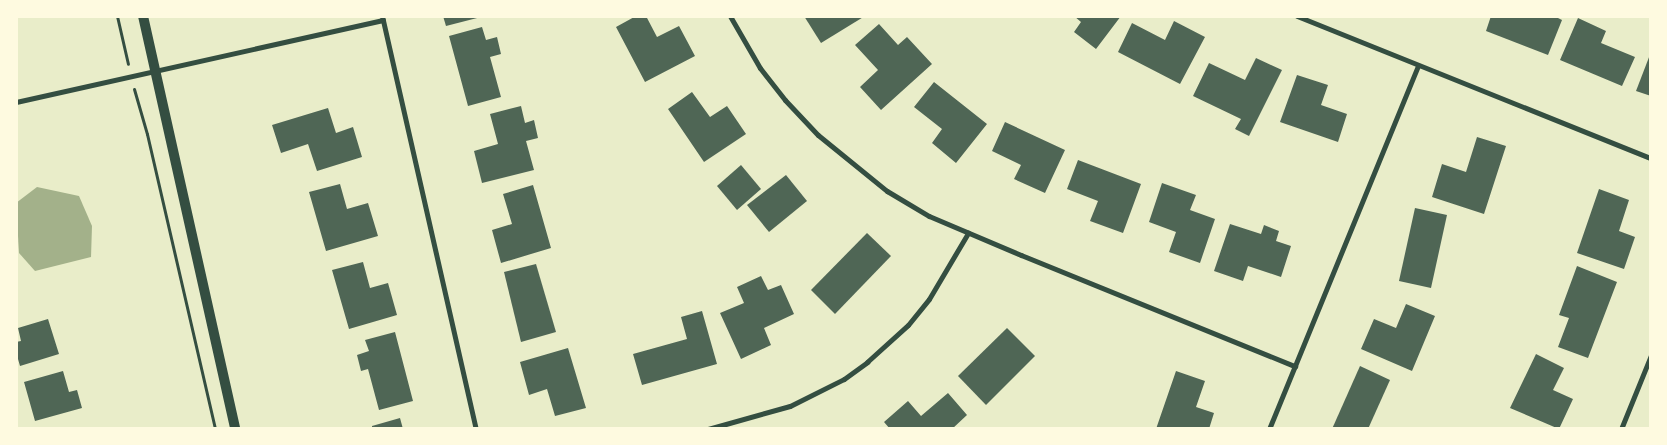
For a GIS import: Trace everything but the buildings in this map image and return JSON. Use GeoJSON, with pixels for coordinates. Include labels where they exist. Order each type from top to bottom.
{"type":"FeatureCollection","features":[{"type":"Feature","properties":{"kind":"main road"},"geometry":{"type":"LineString","coordinates":[[142,16],[235,429]]}},
{"type":"Feature","properties":{"kind":"street"},"geometry":{"type":"LineString","coordinates":[[730,16],[760,68],[818,135],[887,191],[968,233],[1295,366]]}},
{"type":"Feature","properties":{"kind":"street"},"geometry":{"type":"LineString","coordinates":[[1297,16],[1651,158]]}},
{"type":"Feature","properties":{"kind":"street"},"geometry":{"type":"LineString","coordinates":[[16,102],[382,18],[476,429]]}},
{"type":"Feature","properties":{"kind":"street"},"geometry":{"type":"LineString","coordinates":[[1269,429],[1418,65]]}},
{"type":"Feature","properties":{"kind":"street"},"geometry":{"type":"LineString","coordinates":[[708,429],[790,406],[820,392],[867,362],[908,325],[929,299],[968,233]]}},
{"type":"Feature","properties":{"kind":"street"},"geometry":{"type":"LineString","coordinates":[[1621,429],[1651,355]]}},
{"type":"Feature","properties":{"kind":"path"},"geometry":{"type":"LineString","coordinates":[[118,16],[122,37]]}},
{"type":"Feature","properties":{"kind":"path"},"geometry":{"type":"LineString","coordinates":[[138,110],[147,134],[215,429]]}},
{"type":"Feature","properties":{"kind":"shaded area"},"geometry":{"type":"Polygon","coordinates":[[[37,187],[79,196],[92,226],[91,257],[35,271],[19,253],[16,203],[37,187]]]}}]}
